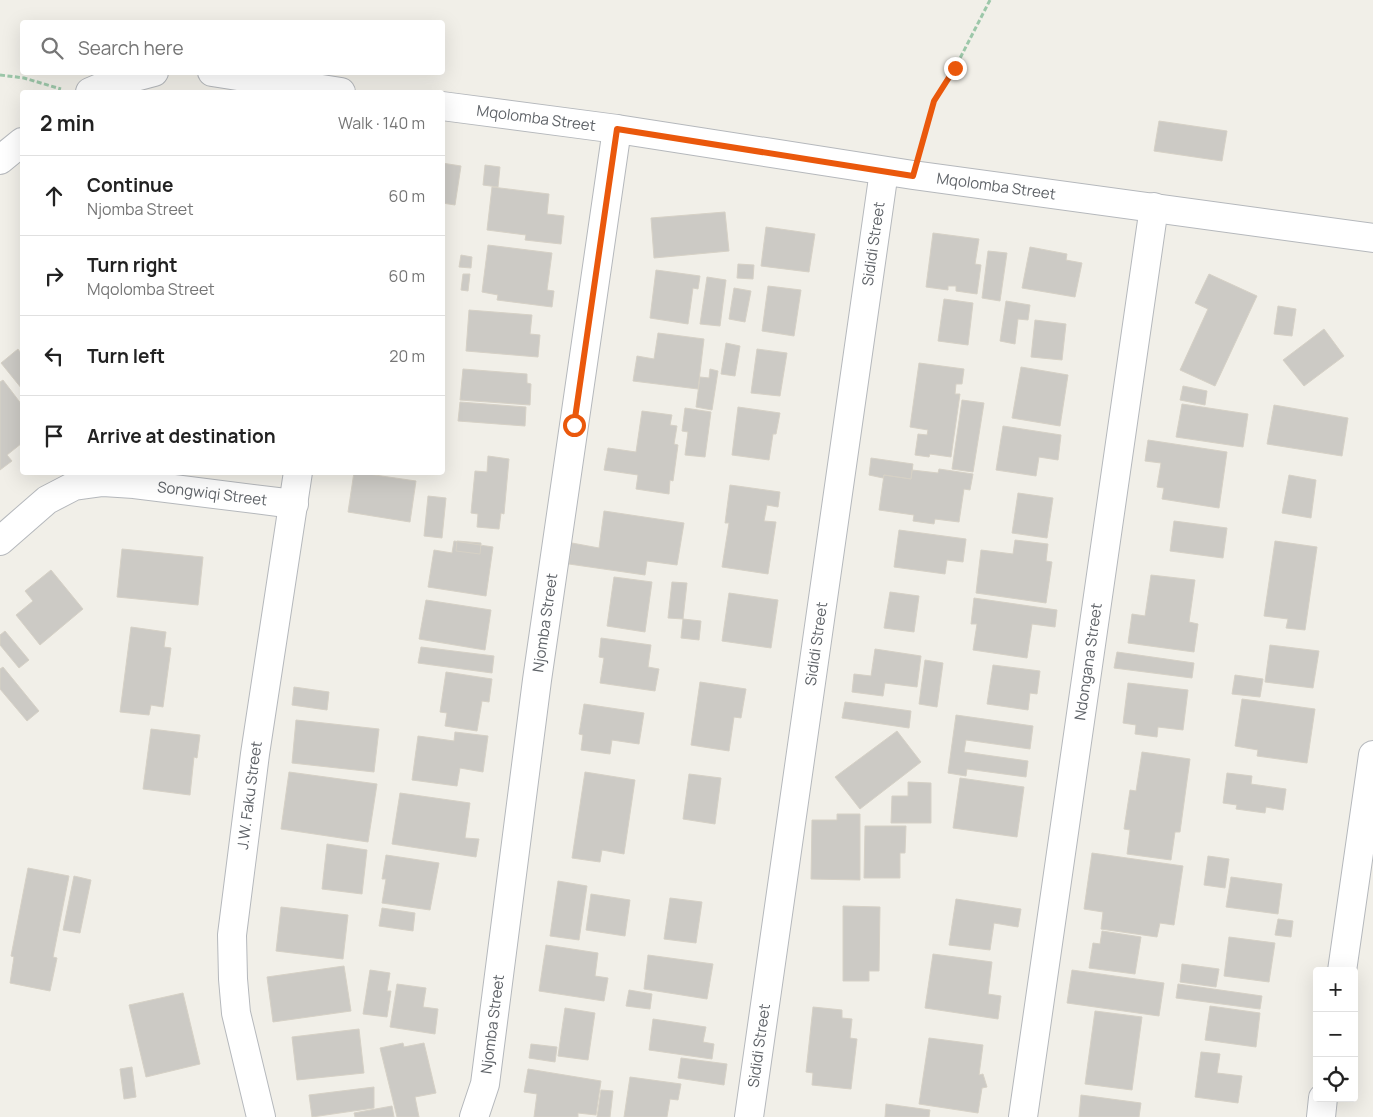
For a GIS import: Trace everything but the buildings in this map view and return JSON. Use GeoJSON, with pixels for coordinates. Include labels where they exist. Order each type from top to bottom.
{"type":"FeatureCollection","features":[{"type":"Feature","properties":{"kind":"street"},"geometry":{"type":"LineString","coordinates":[[82,90],[143,75]]}},
{"type":"Feature","properties":{"kind":"street"},"geometry":{"type":"LineString","coordinates":[[231,75],[328,90]]}},
{"type":"Feature","properties":{"kind":"street","name":"Mqolomba Street"},"geometry":{"type":"LineString","coordinates":[[445,106],[617,129],[913,176],[1373,238]]}},
{"type":"Feature","properties":{"kind":"street","name":"Njomba Street"},"geometry":{"type":"LineString","coordinates":[[474,1117],[485,1084],[537,680],[617,129]]}},
{"type":"Feature","properties":{"kind":"street"},"geometry":{"type":"LineString","coordinates":[[0,160],[20,144]]}},
{"type":"Feature","properties":{"kind":"street","name":"Sididi Street"},"geometry":{"type":"LineString","coordinates":[[749,1117],[884,171]]}},
{"type":"Feature","properties":{"kind":"street","name":"Ndongana Street"},"geometry":{"type":"LineString","coordinates":[[1023,1117],[1154,207]]}},
{"type":"Feature","properties":{"kind":"street","name":"J.W. Faku Street"},"geometry":{"type":"LineString","coordinates":[[261,1117],[236,1012],[232,934],[255,754],[298,475]]}},
{"type":"Feature","properties":{"kind":"street","name":"Songwiqi Street"},"geometry":{"type":"LineString","coordinates":[[0,541],[47,500],[74,486],[103,482],[134,484],[294,504]]}},
{"type":"Feature","properties":{"kind":"street"},"geometry":{"type":"LineString","coordinates":[[1343,967],[1373,755]]}},
{"type":"Feature","properties":{"kind":"street"},"geometry":{"type":"LineString","coordinates":[[1321,1117],[1323,1102]]}},
{"type":"Feature","properties":{"kind":"path"},"geometry":{"type":"LineString","coordinates":[[913,176],[934,101],[955,68],[990,0]]}},
{"type":"Feature","properties":{"kind":"path"},"geometry":{"type":"LineString","coordinates":[[0,76],[24,78],[74,90]]}},
{"type":"Feature","properties":{"kind":"route"},"geometry":{"type":"LineString","coordinates":[[574,425],[617,129],[913,176],[934,101],[955,68]]}}]}
